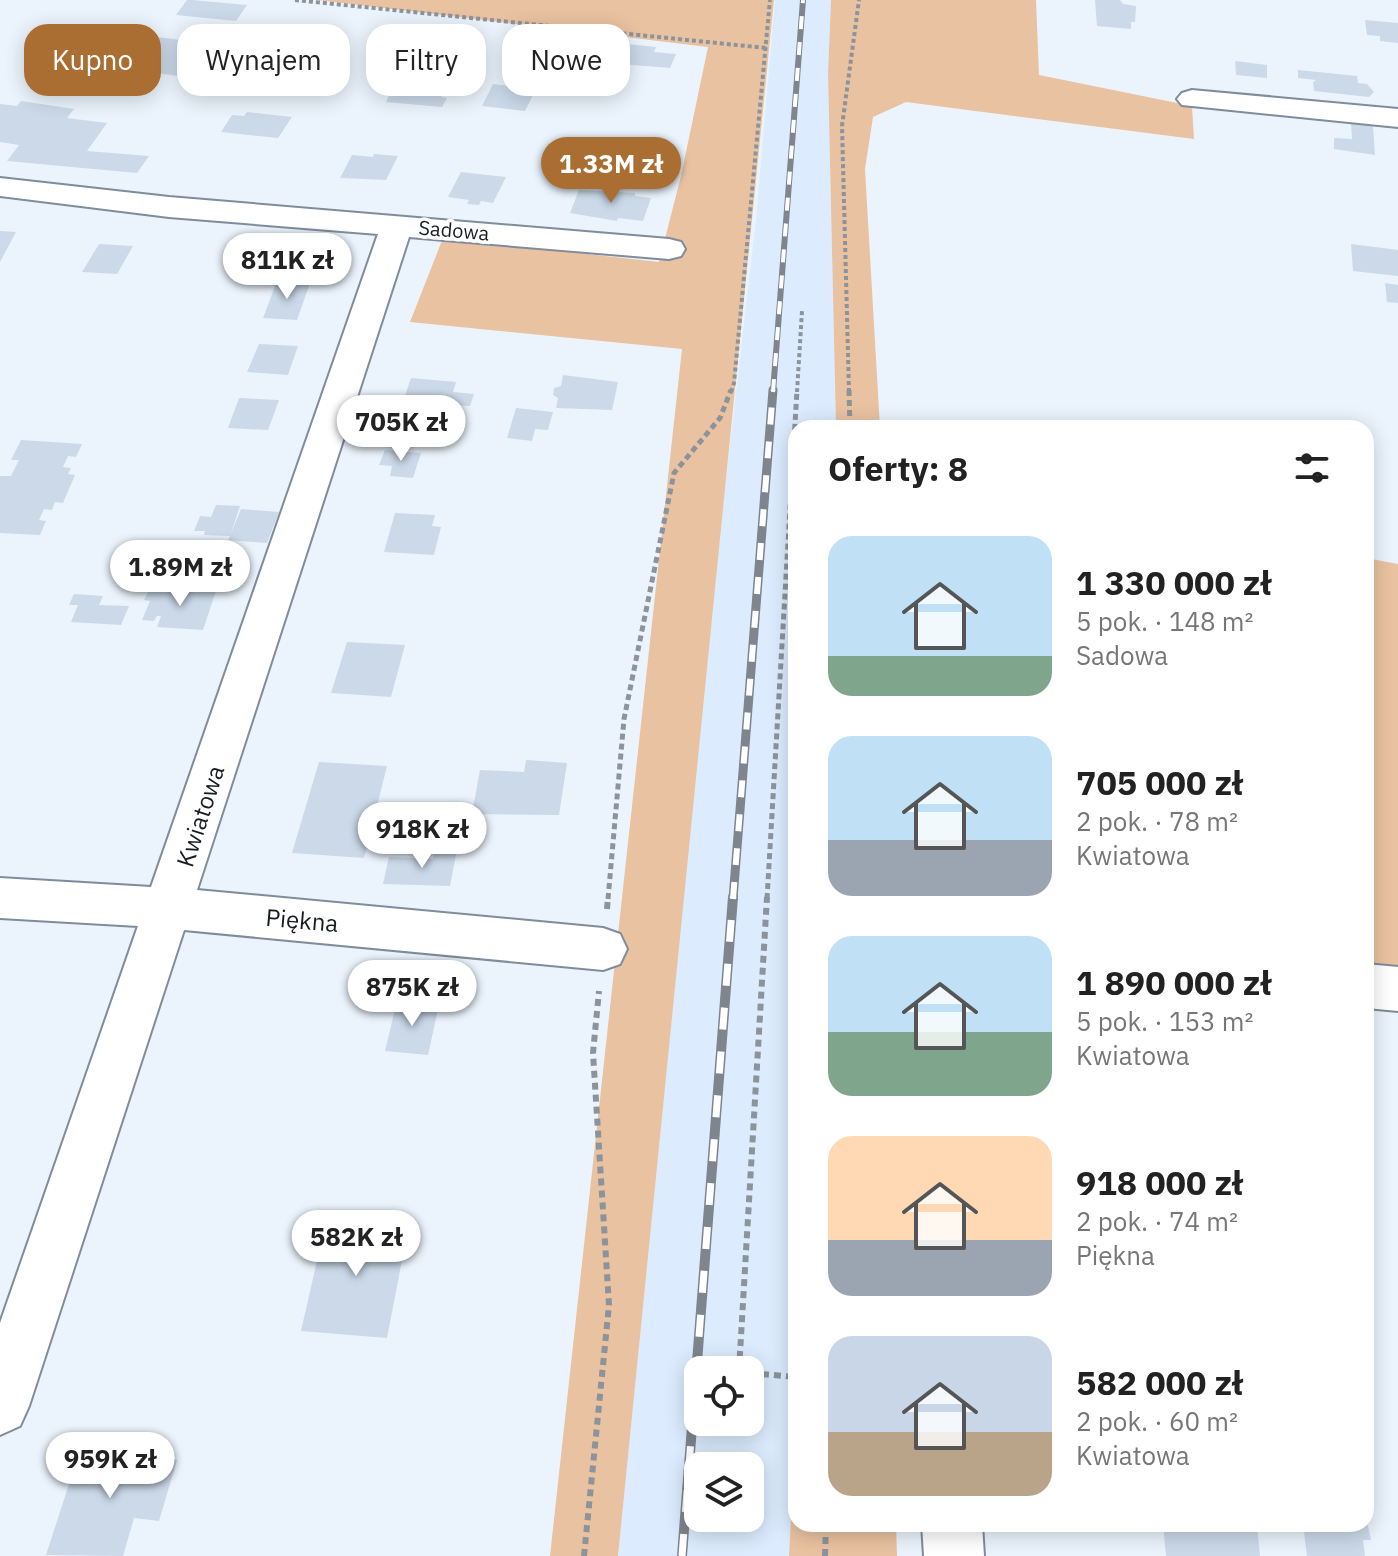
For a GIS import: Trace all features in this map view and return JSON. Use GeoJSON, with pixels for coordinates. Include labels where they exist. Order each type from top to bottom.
{"type":"FeatureCollection","features":[{"type":"Feature","properties":{"kind":"street"},"geometry":{"type":"LineString","coordinates":[[1192,99],[1398,118]]}},
{"type":"Feature","properties":{"kind":"street","name":"Sadowa"},"geometry":{"type":"LineString","coordinates":[[0,187],[169,207],[669,249]]}},
{"type":"Feature","properties":{"kind":"street","name":"Kwiatowa"},"geometry":{"type":"LineString","coordinates":[[0,1406],[397,225]]}},
{"type":"Feature","properties":{"kind":"street","name":"Piękna"},"geometry":{"type":"LineString","coordinates":[[0,898],[169,908],[603,949]]}},
{"type":"Feature","properties":{"kind":"street"},"geometry":{"type":"LineString","coordinates":[[1374,987],[1398,989]]}},
{"type":"Feature","properties":{"kind":"street"},"geometry":{"type":"LineString","coordinates":[[952,1532],[954,1556]]}},
{"type":"Feature","properties":{"kind":"path"},"geometry":{"type":"LineString","coordinates":[[295,0],[766,48]]}},
{"type":"Feature","properties":{"kind":"path"},"geometry":{"type":"LineString","coordinates":[[584,1556],[609,1305],[593,1053],[624,719],[674,473],[720,418],[734,383],[770,0]]}},
{"type":"Feature","properties":{"kind":"path"},"geometry":{"type":"LineString","coordinates":[[850,420],[842,126],[859,0]]}},
{"type":"Feature","properties":{"kind":"path"},"geometry":{"type":"LineString","coordinates":[[796,420],[802,311]]}},
{"type":"Feature","properties":{"kind":"path"},"geometry":{"type":"LineString","coordinates":[[740,1356],[788,546]]}},
{"type":"Feature","properties":{"kind":"path"},"geometry":{"type":"LineString","coordinates":[[764,1374],[788,1376]]}},
{"type":"Feature","properties":{"kind":"path"},"geometry":{"type":"LineString","coordinates":[[825,1556],[826,1532]]}},
{"type":"Feature","properties":{"kind":"shaded area"},"geometry":{"type":"Polygon","coordinates":[[[318,0],[774,0],[618,1556],[550,1556],[682,349],[410,322],[443,238],[659,262],[708,47],[630,38],[630,24],[517,24],[318,0]]]}},
{"type":"Feature","properties":{"kind":"shaded area"},"geometry":{"type":"Polygon","coordinates":[[[775,0],[831,0],[828,73],[836,420],[788,420],[789,1556],[618,1556],[721,523],[756,219],[775,0]]]}},
{"type":"Feature","properties":{"kind":"shaded area"},"geometry":{"type":"Polygon","coordinates":[[[831,0],[1036,0],[1039,75],[1192,106],[1194,139],[906,102],[873,117],[865,169],[880,420],[836,420],[828,73],[831,0]]]}},
{"type":"Feature","properties":{"kind":"shaded area"},"geometry":{"type":"Polygon","coordinates":[[[1374,560],[1398,564],[1398,966],[1374,965],[1374,560]]]}},
{"type":"Feature","properties":{"kind":"shaded area"},"geometry":{"type":"Polygon","coordinates":[[[790,1532],[896,1532],[897,1556],[789,1556],[790,1532]]]}},
{"type":"Feature","properties":{"kind":"building"},"geometry":{"type":"Polygon","coordinates":[[[187,0],[247,5],[236,21],[176,15],[187,0]]]}},
{"type":"Feature","properties":{"kind":"building"},"geometry":{"type":"Polygon","coordinates":[[[1095,0],[1120,0],[1123,4],[1136,6],[1135,22],[1131,22],[1131,29],[1097,26],[1095,0]]]}},
{"type":"Feature","properties":{"kind":"building"},"geometry":{"type":"Polygon","coordinates":[[[1365,20],[1398,23],[1398,43],[1380,41],[1380,36],[1367,35],[1365,20]]]}},
{"type":"Feature","properties":{"kind":"building"},"geometry":{"type":"Polygon","coordinates":[[[161,38],[177,40],[177,76],[161,74],[161,38]]]}},
{"type":"Feature","properties":{"kind":"building"},"geometry":{"type":"Polygon","coordinates":[[[630,44],[656,47],[654,52],[676,54],[670,68],[630,65],[630,44]]]}},
{"type":"Feature","properties":{"kind":"building"},"geometry":{"type":"Polygon","coordinates":[[[1235,61],[1267,65],[1267,78],[1236,75],[1235,61]]]}},
{"type":"Feature","properties":{"kind":"building"},"geometry":{"type":"Polygon","coordinates":[[[1298,70],[1357,76],[1358,83],[1367,84],[1374,92],[1369,97],[1314,91],[1313,82],[1316,80],[1298,78],[1298,70]]]}},
{"type":"Feature","properties":{"kind":"building"},"geometry":{"type":"Polygon","coordinates":[[[493,84],[502,85],[502,96],[532,96],[525,111],[482,106],[493,84]]]}},
{"type":"Feature","properties":{"kind":"building"},"geometry":{"type":"Polygon","coordinates":[[[389,96],[447,98],[442,107],[386,102],[389,96]]]}},
{"type":"Feature","properties":{"kind":"building"},"geometry":{"type":"Polygon","coordinates":[[[21,101],[74,109],[67,118],[107,123],[87,151],[149,156],[137,173],[7,161],[19,145],[0,142],[0,104],[17,106],[21,101]]]}},
{"type":"Feature","properties":{"kind":"building"},"geometry":{"type":"Polygon","coordinates":[[[247,112],[292,117],[278,138],[221,132],[232,115],[244,116],[247,112]]]}},
{"type":"Feature","properties":{"kind":"building"},"geometry":{"type":"Polygon","coordinates":[[[1351,123],[1373,126],[1375,155],[1334,149],[1334,138],[1352,139],[1351,123]]]}},
{"type":"Feature","properties":{"kind":"building"},"geometry":{"type":"Polygon","coordinates":[[[374,154],[398,156],[386,180],[340,178],[352,155],[373,157],[374,154]]]}},
{"type":"Feature","properties":{"kind":"building"},"geometry":{"type":"Polygon","coordinates":[[[461,172],[506,177],[493,203],[481,201],[479,205],[467,204],[469,200],[448,197],[461,172]]]}},
{"type":"Feature","properties":{"kind":"building"},"geometry":{"type":"Polygon","coordinates":[[[579,190],[635,193],[635,196],[651,198],[643,221],[618,218],[617,221],[570,213],[579,190]]]}},
{"type":"Feature","properties":{"kind":"building"},"geometry":{"type":"Polygon","coordinates":[[[0,231],[16,232],[0,262],[0,231]]]}},
{"type":"Feature","properties":{"kind":"building"},"geometry":{"type":"Polygon","coordinates":[[[99,244],[133,246],[117,274],[82,272],[99,244]]]}},
{"type":"Feature","properties":{"kind":"building"},"geometry":{"type":"Polygon","coordinates":[[[1351,244],[1398,250],[1398,276],[1353,271],[1351,244]]]}},
{"type":"Feature","properties":{"kind":"building"},"geometry":{"type":"Polygon","coordinates":[[[277,281],[310,283],[297,320],[263,318],[277,281]]]}},
{"type":"Feature","properties":{"kind":"building"},"geometry":{"type":"Polygon","coordinates":[[[1385,283],[1398,285],[1398,303],[1387,302],[1385,283]]]}},
{"type":"Feature","properties":{"kind":"building"},"geometry":{"type":"Polygon","coordinates":[[[259,344],[298,346],[288,375],[247,372],[259,344]]]}},
{"type":"Feature","properties":{"kind":"building"},"geometry":{"type":"Polygon","coordinates":[[[563,375],[618,382],[612,410],[556,408],[558,398],[553,395],[554,388],[561,386],[563,375]]]}},
{"type":"Feature","properties":{"kind":"building"},"geometry":{"type":"Polygon","coordinates":[[[411,378],[456,382],[453,392],[474,394],[470,406],[449,405],[445,417],[399,413],[411,378]]]}},
{"type":"Feature","properties":{"kind":"building"},"geometry":{"type":"Polygon","coordinates":[[[239,398],[279,400],[268,430],[228,428],[239,398]]]}},
{"type":"Feature","properties":{"kind":"building"},"geometry":{"type":"Polygon","coordinates":[[[516,408],[553,412],[548,430],[535,429],[532,441],[507,438],[516,408]]]}},
{"type":"Feature","properties":{"kind":"building"},"geometry":{"type":"Polygon","coordinates":[[[21,440],[82,444],[76,457],[68,456],[63,467],[71,468],[68,474],[75,475],[63,503],[55,502],[52,510],[44,509],[39,520],[46,521],[40,535],[0,533],[0,476],[11,476],[19,460],[11,460],[21,440]]]}},
{"type":"Feature","properties":{"kind":"building"},"geometry":{"type":"Polygon","coordinates":[[[385,450],[421,453],[413,478],[390,476],[392,466],[379,465],[385,450]]]}},
{"type":"Feature","properties":{"kind":"building"},"geometry":{"type":"Polygon","coordinates":[[[216,505],[240,506],[231,533],[241,509],[279,512],[267,543],[228,540],[230,536],[204,535],[205,531],[194,531],[200,516],[211,517],[216,505]]]}},
{"type":"Feature","properties":{"kind":"building"},"geometry":{"type":"Polygon","coordinates":[[[395,513],[435,515],[432,526],[441,527],[434,555],[384,552],[395,513]]]}},
{"type":"Feature","properties":{"kind":"building"},"geometry":{"type":"Polygon","coordinates":[[[171,588],[216,591],[203,630],[157,627],[161,616],[154,621],[142,620],[150,601],[144,600],[149,590],[170,591],[171,588]]]}},
{"type":"Feature","properties":{"kind":"building"},"geometry":{"type":"Polygon","coordinates":[[[74,594],[103,596],[99,605],[129,606],[121,625],[71,622],[78,605],[69,605],[74,594]]]}},
{"type":"Feature","properties":{"kind":"building"},"geometry":{"type":"Polygon","coordinates":[[[347,642],[405,645],[391,697],[331,693],[347,642]]]}},
{"type":"Feature","properties":{"kind":"building"},"geometry":{"type":"Polygon","coordinates":[[[526,760],[567,763],[559,815],[472,814],[480,770],[524,772],[526,760]]]}},
{"type":"Feature","properties":{"kind":"building"},"geometry":{"type":"Polygon","coordinates":[[[319,762],[387,766],[375,814],[382,815],[375,839],[369,839],[364,858],[292,853],[319,762]]]}},
{"type":"Feature","properties":{"kind":"building"},"geometry":{"type":"Polygon","coordinates":[[[435,848],[457,849],[450,886],[383,884],[389,857],[433,859],[435,848]]]}},
{"type":"Feature","properties":{"kind":"building"},"geometry":{"type":"Polygon","coordinates":[[[397,1001],[439,1005],[428,1055],[385,1051],[397,1001]]]}},
{"type":"Feature","properties":{"kind":"building"},"geometry":{"type":"Polygon","coordinates":[[[327,1217],[409,1224],[387,1338],[301,1331],[327,1217]]]}},
{"type":"Feature","properties":{"kind":"building"},"geometry":{"type":"Polygon","coordinates":[[[82,1444],[154,1452],[152,1456],[177,1460],[159,1521],[134,1518],[123,1556],[46,1555],[82,1444]]]}},
{"type":"Feature","properties":{"kind":"building"},"geometry":{"type":"Polygon","coordinates":[[[1164,1532],[1258,1532],[1260,1556],[1166,1556],[1164,1532]]]}},
{"type":"Feature","properties":{"kind":"building"},"geometry":{"type":"Polygon","coordinates":[[[1304,1532],[1369,1532],[1371,1540],[1363,1540],[1365,1556],[1307,1556],[1304,1532]]]}},
{"type":"Feature","properties":{"kind":"railway"},"geometry":{"type":"LineString","coordinates":[[773,392],[803,0]]}},
{"type":"Feature","properties":{"kind":"railway"},"geometry":{"type":"LineString","coordinates":[[733,899],[773,390]]}},
{"type":"Feature","properties":{"kind":"railway"},"geometry":{"type":"LineString","coordinates":[[682,1556],[733,897]]}}]}
